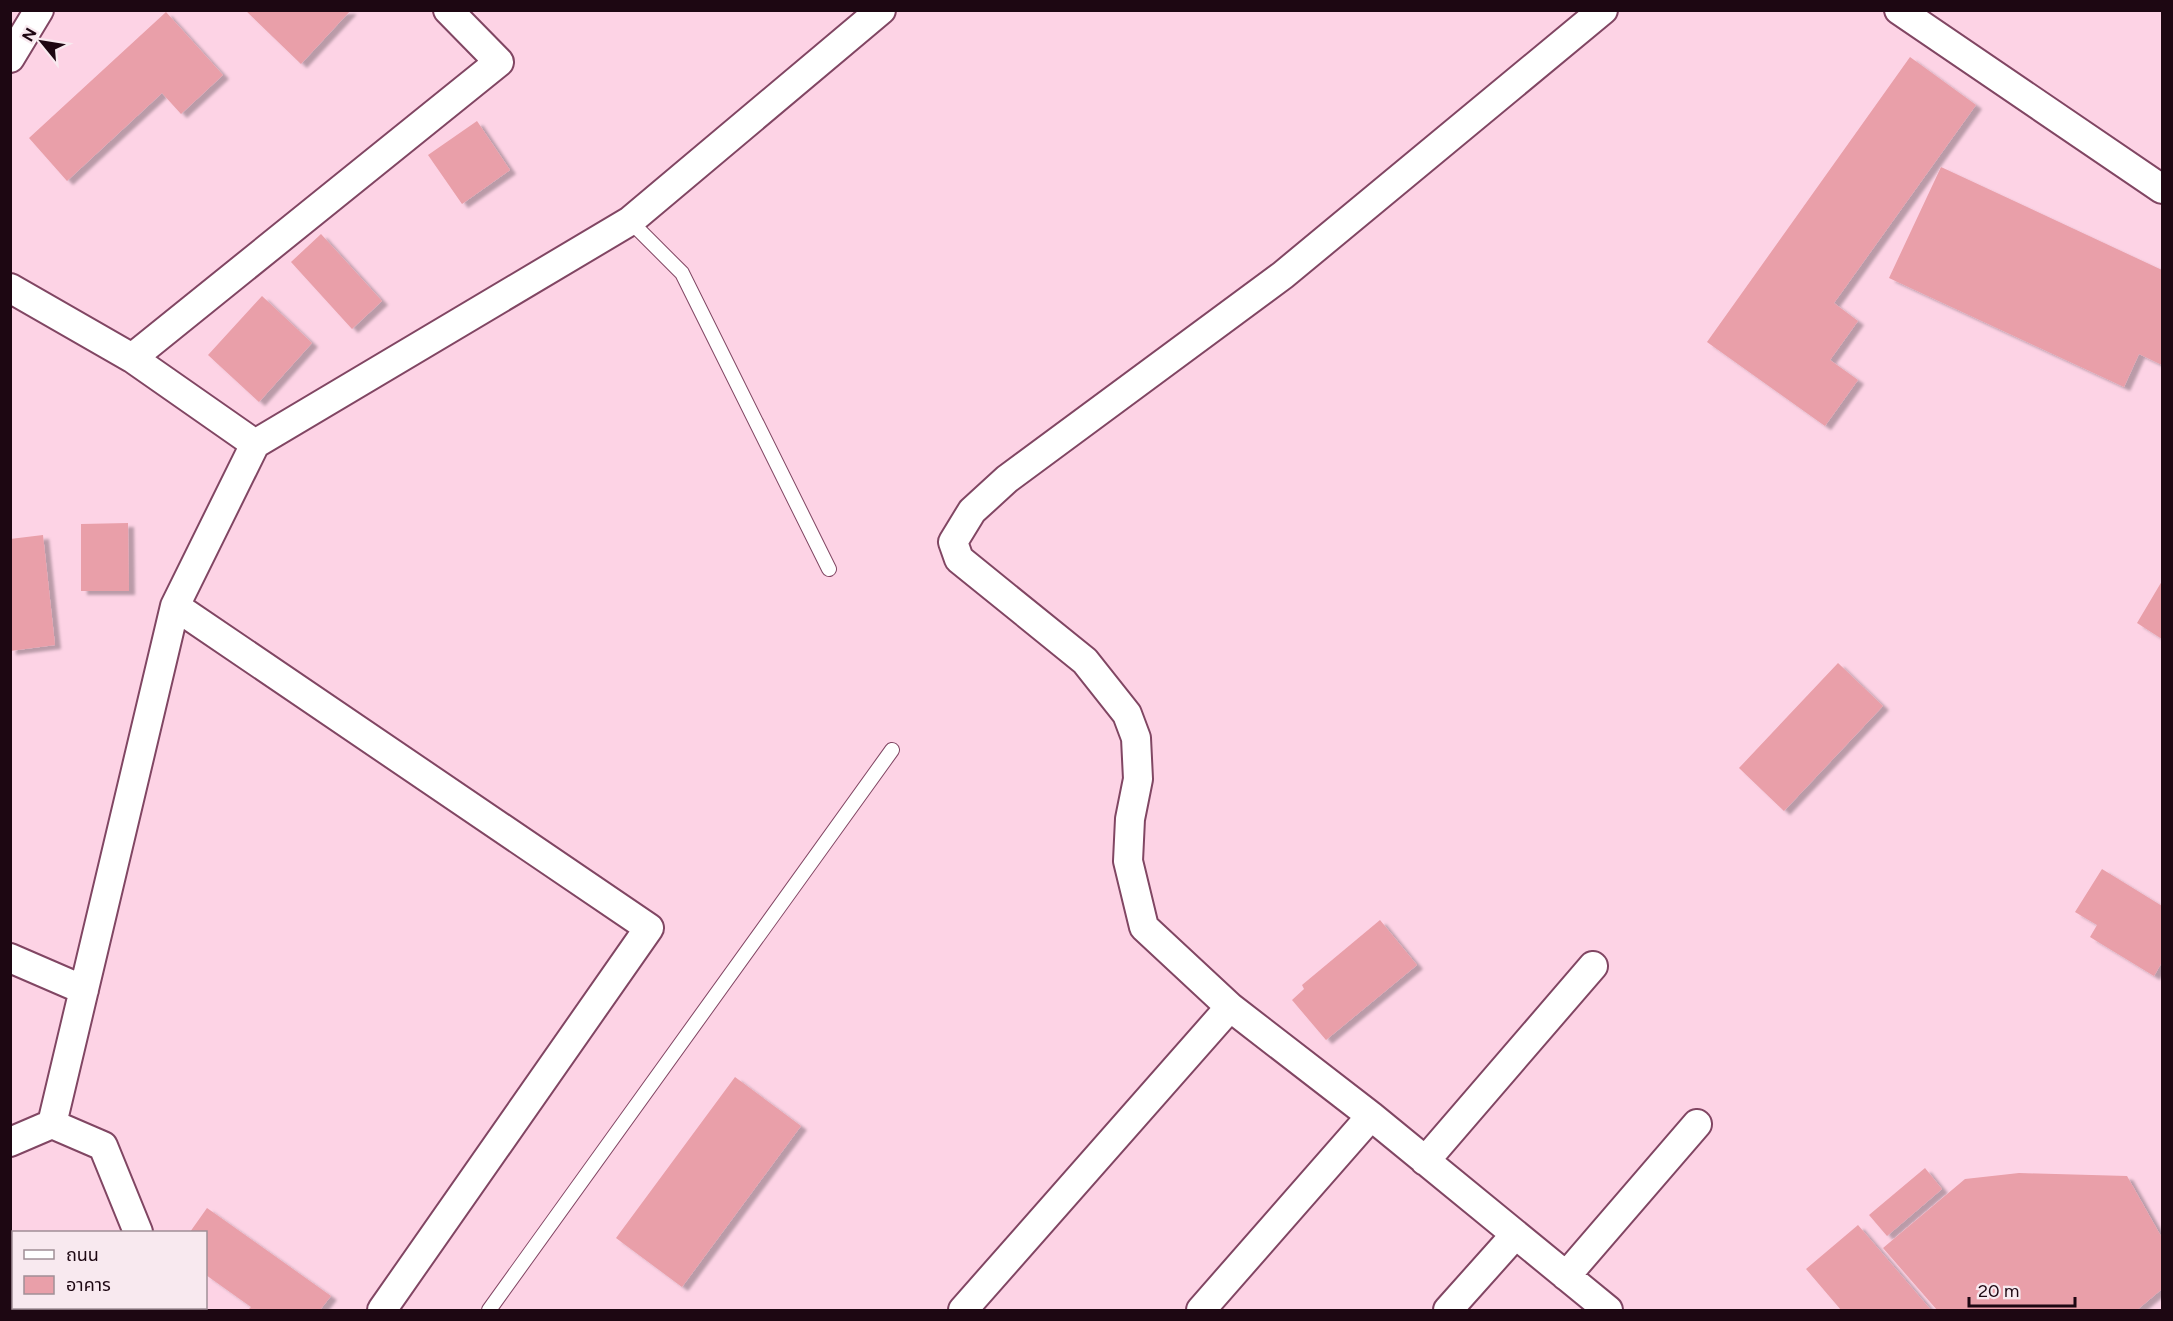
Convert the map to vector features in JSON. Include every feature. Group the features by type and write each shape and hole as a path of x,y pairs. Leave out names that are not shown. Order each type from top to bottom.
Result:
{"street":[{"path":"10,57 39,10"},
{"path":"132,358 499,62 448,10"},
{"path":"52,1124 175,606 255,444 630,221 881,10"},
{"path":"1603,10 1283,275 1007,479 972,511 953,542 959,559 1085,661 1127,714 1136,738 1138,779 1130,819 1128,861 1144,927 1230,1007 1371,1116 1608,1311"},
{"path":"1899,10 2163,189"},
{"path":"10,288 132,358 255,444"},
{"path":"175,606 649,928 382,1311"},
{"path":"10,958 84,990"},
{"path":"1425,1161 1593,966"},
{"path":"963,1311 1230,1007"},
{"path":"1201,1311 1371,1116"},
{"path":"10,1142 52,1124 103,1146 137,1231"},
{"path":"1566,1276 1697,1124"},
{"path":"1448,1311 1515,1235"}],"lane":[{"path":"630,221 682,273 829,569"},
{"path":"489,1311 892,750"}],"building":[{"path":"245,10 351,10 301,64"},
{"path":"166,12 223,75 181,114 162,93 67,181 29,138"},
{"path":"1910,57 1976,105 1834,303 1858,321 1830,360 1858,380 1825,426 1707,342"},
{"path":"477,121 510,170 462,204 428,155"},
{"path":"1941,167 2162,270 2162,365 2139,354 2124,387 1889,278"},
{"path":"321,234 382,301 352,329 291,262"},
{"path":"262,296 312,343 259,402 208,355"},
{"path":"128,523 129,591 81,591 81,524"},
{"path":"43,535 55,645 10,651 10,539"},
{"path":"2162,581 2162,639 2137,623"},
{"path":"1838,663 1883,706 1784,811 1739,768"},
{"path":"2102,869 2162,906 2162,962 2154,976 2090,937 2097,925 2075,912"},
{"path":"1380,920 1417,965 1326,1040 1292,1000 1304,989 1302,985"},
{"path":"735,1077 801,1126 682,1287 616,1238"},
{"path":"1925,1168 1942,1189 1887,1236 1869,1215"},
{"path":"2019,1173 2127,1176 2162,1238 2162,1289 2137,1310 1937,1310 1883,1248 1965,1179"},
{"path":"207,1208 331,1296 320,1310 248,1310 251,1307 207,1276 207,1231 191,1231"},
{"path":"1858,1225 1931,1310 1841,1310 1806,1269"}]}
